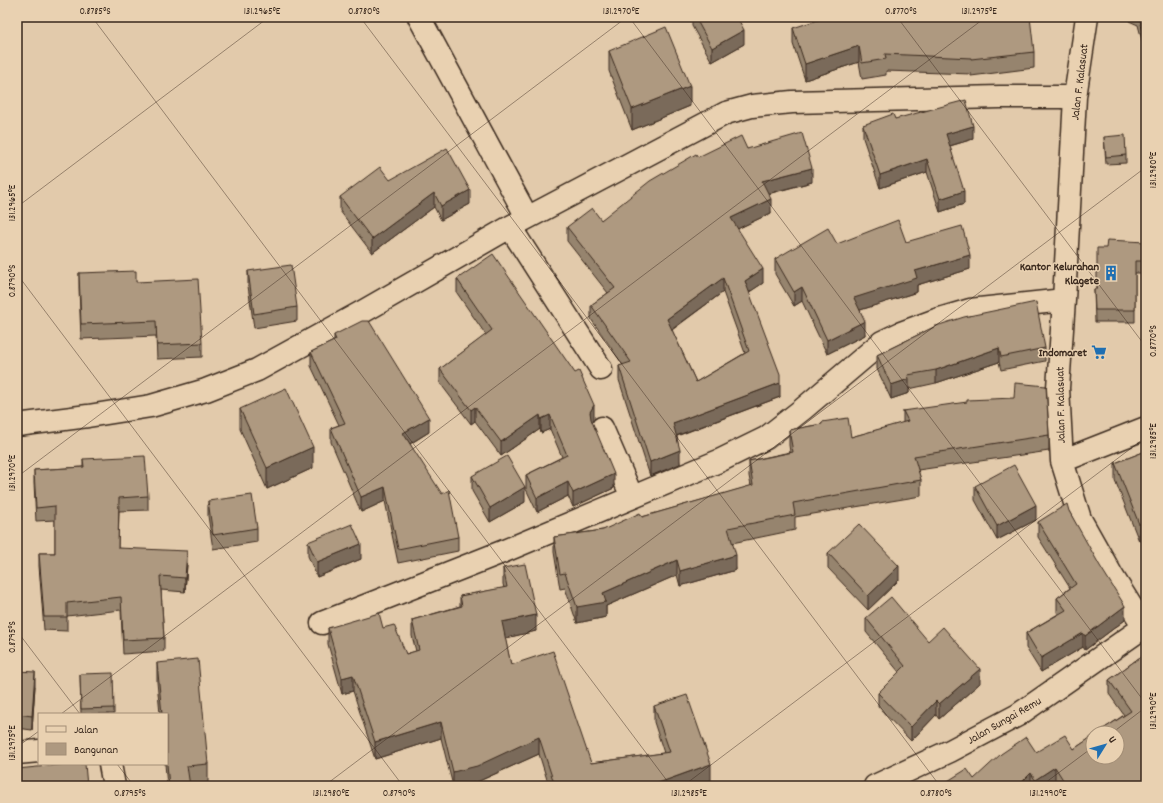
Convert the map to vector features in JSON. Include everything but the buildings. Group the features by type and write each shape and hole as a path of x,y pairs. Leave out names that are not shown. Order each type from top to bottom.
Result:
{"street":[{"path":"420,17 519,222 601,369"},
{"name":"Jalan F. Kalasuat","path":"1087,17 1075,97 1058,388 1062,461 1080,519 1111,574 1145,629"},
{"path":"17,425 150,406 206,390 257,370 371,307 519,222 726,113 752,106 792,102 1075,97"},
{"path":"322,623 502,552 719,461 766,438 803,409 882,342 901,333 936,320 970,310 1064,300"},
{"path":"602,428 632,497"},
{"path":"1062,461 1146,428"},
{"name":"Jalan Sungai Remu","path":"875,786 950,751 1018,715 1145,629"},
{"path":"17,753 38,751"},
{"path":"110,765 114,786"}],"place":[{"name":"Kantor Kelurahan Klagete","path":"1111,273"},
{"name":"Indomaret","path":"1099,352"}]}
